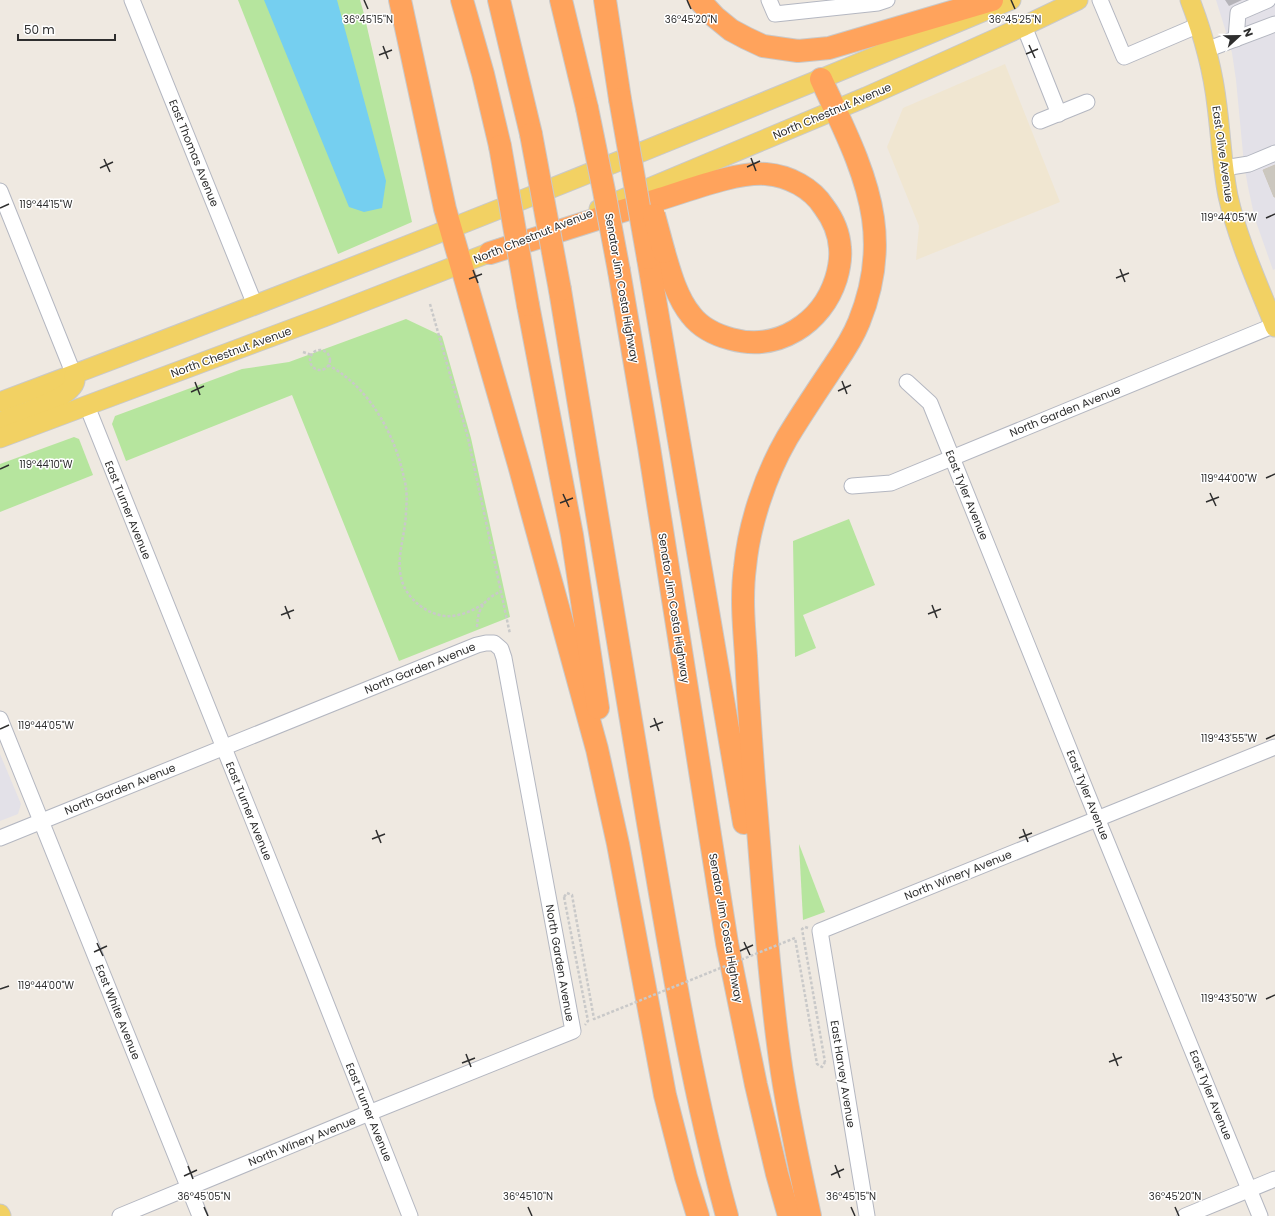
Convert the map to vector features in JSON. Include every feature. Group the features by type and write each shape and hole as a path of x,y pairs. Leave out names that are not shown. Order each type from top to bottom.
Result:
{"highway":[{"path":"400,0 445,209 521,472 597,749 618,844"},
{"path":"462,0 483,74 500,146 528,305 572,535 618,844 664,1095 698,1216"},
{"path":"499,0 531,134 547,212 682,1021 703,1119 727,1216"},
{"name":"Senator Jim Costa Highway","path":"561,0 587,108 619,271 649,447 727,943 756,1085 777,1174 789,1216"},
{"path":"605,0 656,255 741,802 754,895 772,996"},
{"path":"699,0 715,17 731,30 746,38 763,46 798,51 829,48 992,0"},
{"path":"810,1216 786,1098 772,996 750,725 744,621 744,583 752,528 771,470 786,439 845,348 858,324 871,282 875,256 875,234 867,188 821,79"},
{"path":"490,253 711,184 752,174 768,174 782,177 800,184 810,191 821,202 834,224 840,249 837,274 832,289 827,301 817,314 798,329 772,340 760,342 737,341 723,337 709,331 698,323 690,315 656,255"}],"main road":[{"path":"0,402 74,375 451,228 821,79 1011,0"},
{"name":"North Chestnut Avenue","path":"0,438 244,348 490,253 835,110 1024,26 1078,0"},
{"name":"East Olive Avenue","path":"1190,0 1206,50 1217,104 1228,195 1238,235 1275,326"},
{"path":"0,422 56,400 70,389 75,381 74,375"}],"street":[{"name":"East Thomas Avenue","path":"132,0 255,305"},
{"path":"769,0 774,14 878,3 887,0"},
{"path":"1100,0 1124,57 1199,25"},
{"path":"1236,39 1238,13 1268,0"},
{"path":"1206,50 1275,24"},
{"path":"1024,26 1059,114"},
{"path":"1040,121 1087,102"},
{"path":"1224,168 1249,164 1275,153"},
{"path":"0,191 74,375"},
{"name":"North Garden Avenue","path":"852,486 891,483 1275,326"},
{"name":"East Tyler Avenue","path":"906,382 930,403 1260,1216"},
{"name":"East Turner Avenue","path":"87,406 410,1216"},
{"name":"North Garden Avenue","path":"0,838 477,645 494,643 501,649 504,658 573,1031"},
{"name":"East White Avenue","path":"0,719 200,1216"},
{"name":"North Winery Avenue","path":"820,931 1275,748"},
{"name":"East Harvey Avenue","path":"820,931 867,1216"},
{"name":"North Winery Avenue","path":"120,1216 573,1031"},
{"path":"1185,1216 1275,1179"}],"path":[{"path":"430,304 468,438 510,634"},
{"path":"317,351 326,352 330,359 328,365 321,370 315,368 310,360 312,355 317,351"},
{"path":"303,352 312,355"},
{"path":"328,365 343,374 372,405 389,433 395,448 405,479 406,492 405,526 399,568 404,587 409,595 423,608 445,616 453,616 475,610 492,596 501,591"},
{"path":"477,627 480,608 483,604"},
{"path":"564,897 567,893 572,895 594,1019 795,938 818,1064 822,1067 825,1062 802,929 805,927 820,931"}],"shaded area":[{"path":"1216,0 1275,0 1275,269 1273,270 1255,219 1248,187 1244,164 1232,53"},
{"path":"1005,64 1060,202 916,260 919,226 887,147 903,108"},
{"path":"0,754 21,804 18,814 0,821"}],"green space":[{"path":"238,0 360,0 412,222 338,254"},
{"path":"406,319 442,336 471,438 510,617 399,661 292,395 126,461 112,424 115,416 242,369 289,362"},
{"path":"74,437 79,439 93,475 0,512 0,464"},
{"path":"849,519 875,585 803,615 816,648 795,657 793,541"},
{"path":"799,844 825,912 803,920"}],"water":[{"path":"264,0 337,0 386,181 382,208 364,212 349,207"}],"building":[{"path":"1275,165 1275,197 1274,197 1263,170"}]}
